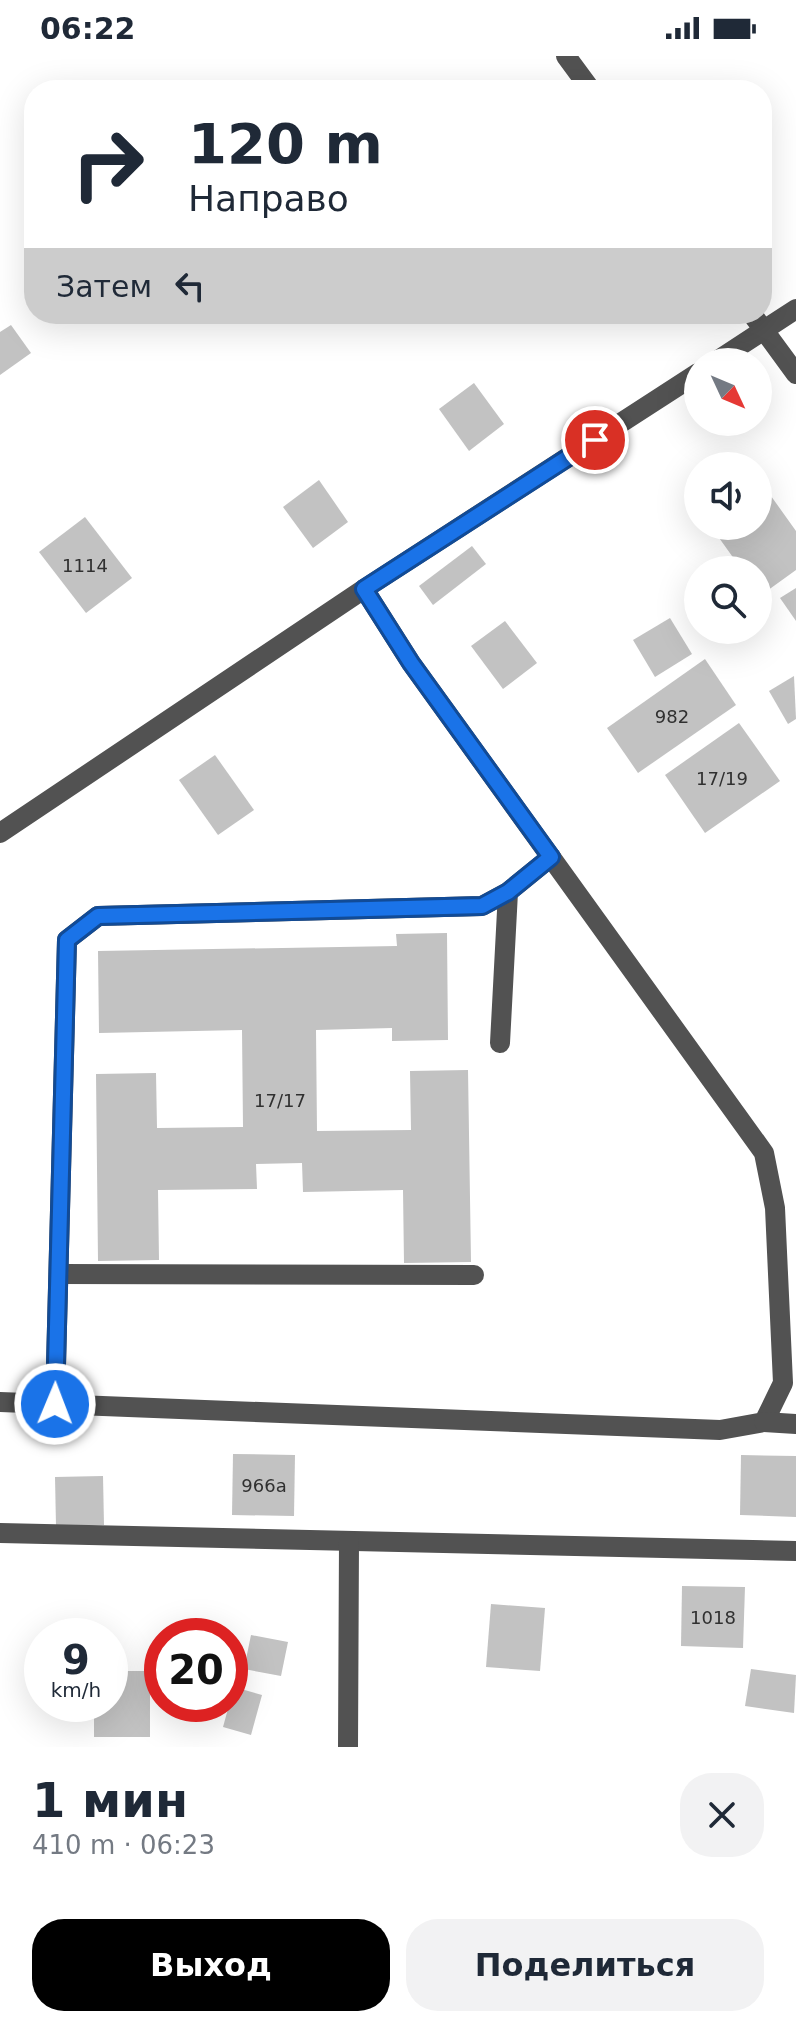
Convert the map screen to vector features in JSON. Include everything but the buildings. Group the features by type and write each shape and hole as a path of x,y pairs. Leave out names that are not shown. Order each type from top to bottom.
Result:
{"street":[{"path":"566,56 584,80"},
{"path":"772,317 796,309"},
{"path":"730,348 756,324"},
{"path":"759,324 796,374"},
{"path":"0,833 364,589 684,382"},
{"path":"364,589 411,663 764,1153 775,1208 783,1383 764,1422"},
{"path":"55,1404 67,940 98,916 482,906 508,892 551,857"},
{"path":"500,1043 508,892"},
{"path":"59,1274 474,1275"},
{"path":"0,1402 720,1430 764,1422 796,1424"},
{"path":"0,1533 796,1551"},
{"path":"348,1747 349,1541"}],"route":[{"path":"55,1404 67,940 98,916 482,906 508,892 551,857 411,663 364,589 595,440"}]}
